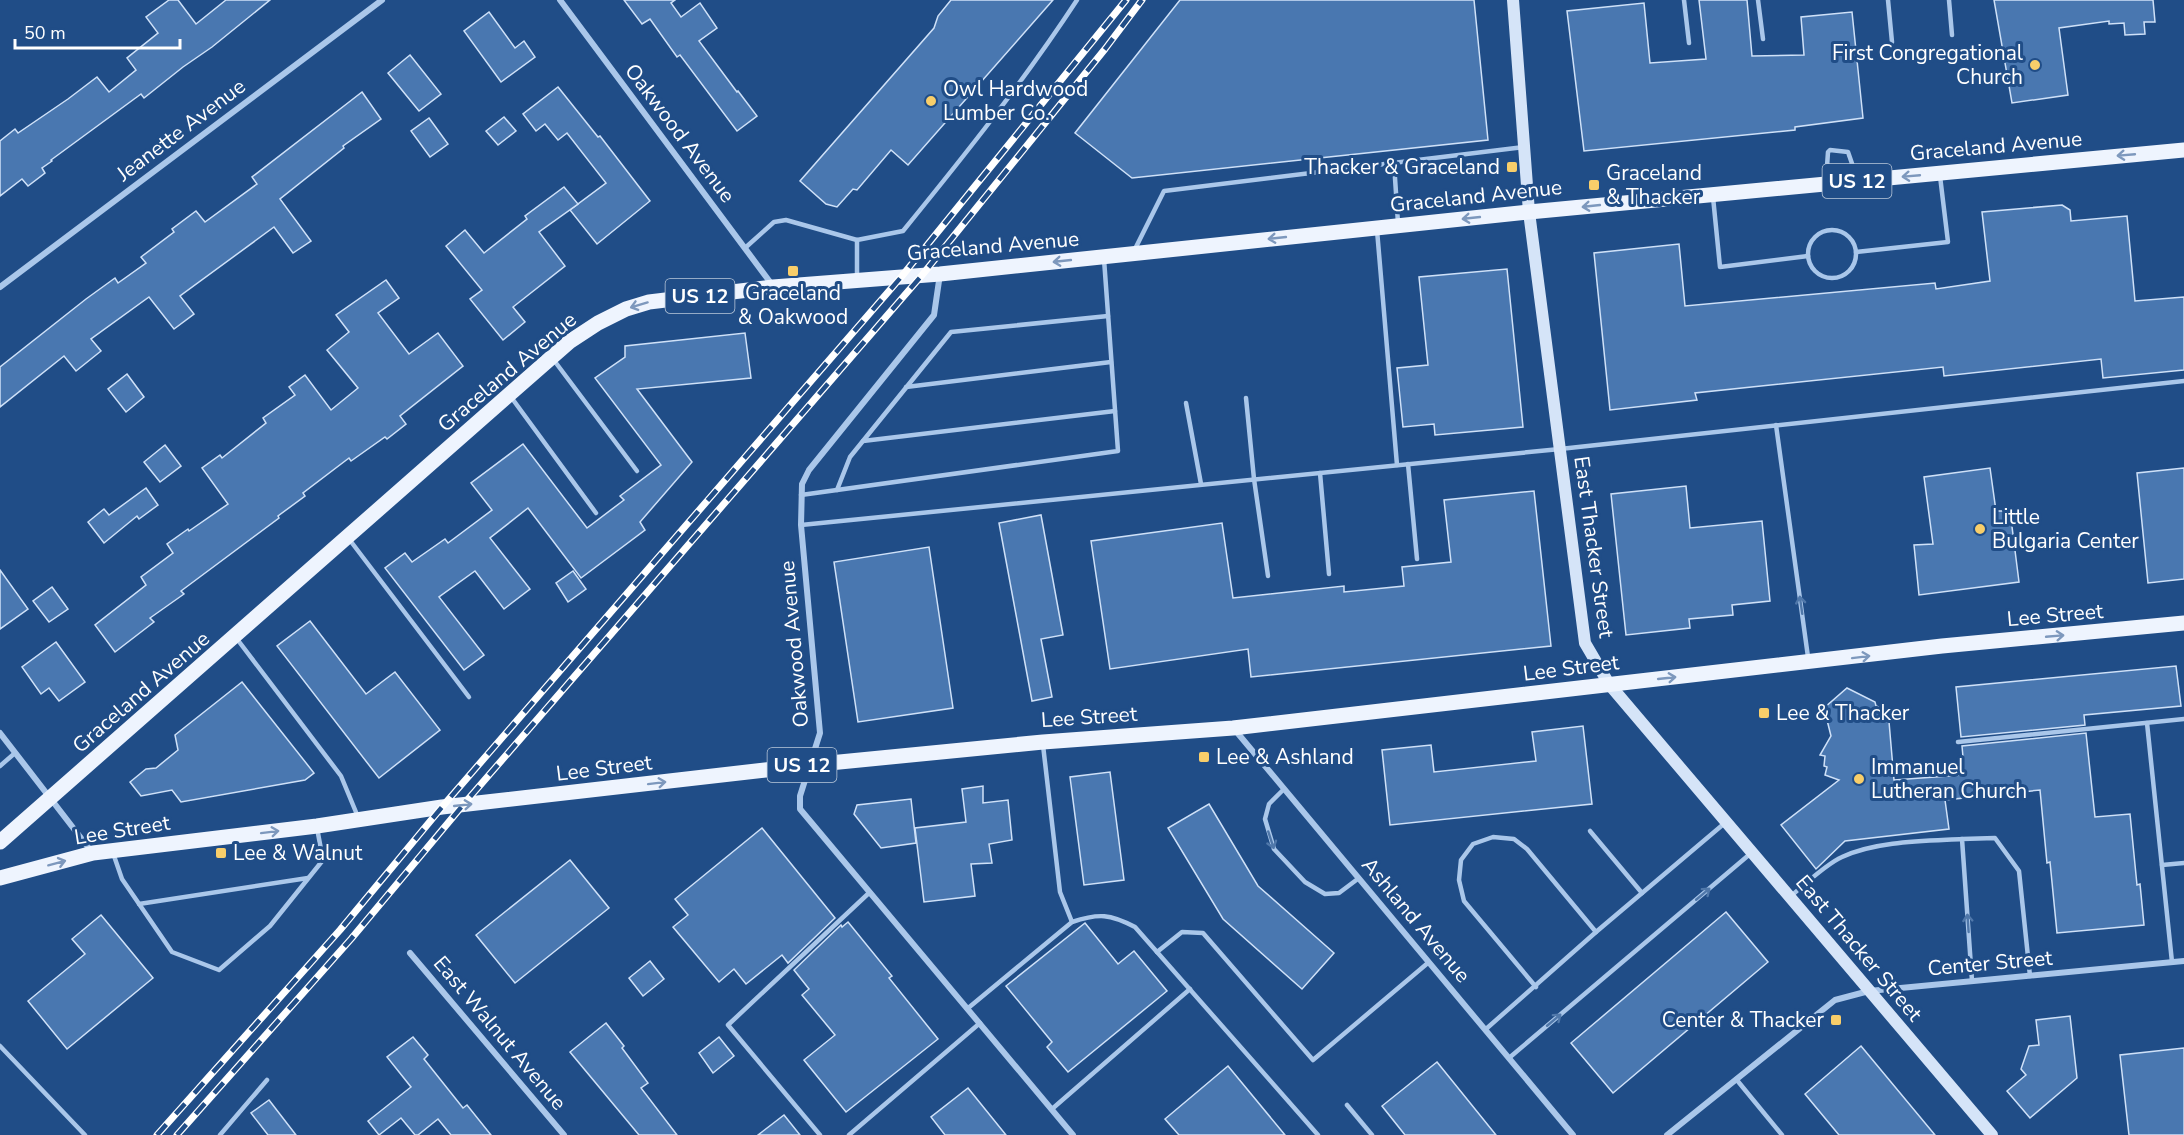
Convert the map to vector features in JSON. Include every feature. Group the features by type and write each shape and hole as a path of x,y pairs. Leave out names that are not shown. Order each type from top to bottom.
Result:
{"main road":[{"name":"Graceland Avenue","path":"0,842 552,357 579,335 626,309 649,302 773,287 940,274 1398,225 2184,150"},
{"name":"Lee Street","path":"0,878 93,853 317,826 442,807 809,765 1043,742 1233,728 1942,646 2184,623"}],"street":[{"name":"Jeanette Avenue","path":"0,287 382,0"},
{"name":"Oakwood Avenue","path":"561,0 773,287"},
{"name":"East Thacker Street","path":"1513,0 1529,212 1585,643 1609,684 1992,1135"},
{"name":"Oakwood Avenue","path":"940,274 934,315 809,470 802,484 801,525 820,733 800,796 801,809 1073,1135"},
{"name":"Ashland Avenue","path":"1233,728 1573,1135"},
{"path":"0,733 93,853"},
{"name":"East Walnut Avenue","path":"410,952 564,1135"},
{"name":"Center Street","path":"1667,1135 1834,1000 1869,990 2184,961"}],"lane":[{"path":"745,249 774,222 786,220 857,240 903,231 996,115 1047,47 1077,0"},
{"path":"1684,0 1689,43"},
{"path":"1758,0 1763,39"},
{"path":"1888,0 1892,42"},
{"path":"1949,0 1952,35"},
{"path":"1133,253 1164,191 1524,147"},
{"path":"1826,183 1830,150 1851,154 1857,181"},
{"path":"1394,163 1398,225"},
{"path":"1856,252 1948,242 1939,173"},
{"path":"1713,194 1720,267 1808,256"},
{"path":"1376,228 1397,465"},
{"path":"1830,229 1845,233 1855,245 1856,252 1852,267 1841,276 1834,278 1819,275 1814,270 1808,256 1811,241 1816,235 1830,229"},
{"path":"857,240 857,280"},
{"path":"801,495 1118,451 1104,256"},
{"path":"837,490 850,457 951,332 1108,316"},
{"path":"552,357 637,471"},
{"path":"906,387 1111,362"},
{"path":"801,525 1560,449 2184,381"},
{"path":"509,395 596,513"},
{"path":"1246,398 1254,479 1268,576"},
{"path":"1186,402 1201,484"},
{"path":"863,441 1115,411"},
{"path":"1776,425 1809,663"},
{"path":"1408,464 1417,559"},
{"path":"1320,473 1329,574"},
{"path":"348,537 469,697"},
{"path":"236,636 340,776 359,820"},
{"path":"1958,742 2184,719"},
{"path":"2147,723 2172,962"},
{"path":"1043,742 1060,892 1072,922"},
{"path":"0,766 15,753"},
{"path":"1284,789 1269,804 1265,819 1274,849 1305,882 1325,894 1340,893 1359,878"},
{"path":"1486,1029 1726,822"},
{"path":"112,850 122,879 172,952 219,970 270,926 323,860 317,826"},
{"path":"1590,831 1642,893"},
{"path":"1536,987 1464,901 1459,880 1461,860 1473,844 1494,837 1514,839 1527,849 1596,932"},
{"path":"1790,897 1841,857 1868,849 1914,842 1995,838 2019,871 2030,976"},
{"path":"1962,839 1972,981"},
{"path":"1509,1058 1752,852"},
{"path":"2162,865 2184,862"},
{"path":"140,904 308,878"},
{"path":"820,1135 728,1025 870,892"},
{"path":"968,1009 1072,922 1092,916 1114,916 1135,927 1317,1135"},
{"path":"1157,952 1182,932 1203,933 1313,1060 1429,962"},
{"path":"1052,1110 1190,989"},
{"path":"849,1135 980,1023"},
{"path":"0,1046 85,1135"},
{"path":"1736,1079 1782,1135"},
{"path":"220,1135 267,1080"},
{"path":"1347,1105 1372,1135"}],"building":[{"path":"169,0 178,0 196,24 226,0 270,0 144,98 141,94 51,160 42,168 45,173 28,186 22,179 0,196 0,141 15,129 18,133 97,77 109,92 136,70 127,58 158,33 146,17"},
{"path":"624,0 675,0 671,3 681,17 700,3 717,28 699,41 757,116 737,131 680,55 677,57 650,19 642,24"},
{"path":"951,0 1053,0 908,165 891,150 857,190 853,189 837,207 826,204 800,181 934,28 938,16"},
{"path":"1180,0 1474,0 1488,140 1132,178 1075,133"},
{"path":"1699,0 1747,0 1752,56 1804,55 1801,17 1852,12 1863,118 1795,127 1795,130 1584,151 1567,11 1644,3 1650,63 1706,59"},
{"name":"First Congregational Church","path":"1994,0 2153,0 2155,22 2144,22 2145,34 2125,35 2124,23 2109,24 2109,21 2059,28 2068,95 2012,103"},
{"path":"489,12 515,48 524,41 535,57 501,82 464,31"},
{"path":"410,55 441,94 419,111 388,73"},
{"path":"558,87 598,137 600,136 650,201 597,244 570,210 606,183 567,133 558,140 545,124 536,131 523,114"},
{"path":"362,92 381,119 343,146 344,148 280,199 311,241 293,253 274,227 180,296 194,314 174,329 149,297 91,339 101,351 76,371 64,356 0,407 0,367 115,278 118,283 146,263 141,257 174,232 172,229 196,211 205,222 257,184 252,177"},
{"path":"504,117 516,131 498,145 486,131"},
{"path":"429,118 448,144 430,157 411,131"},
{"path":"564,187 578,204 539,232 565,266 513,307 525,322 503,340 470,299 482,290 446,246 465,230 484,253 527,219 525,216"},
{"path":"2062,205 2070,210 2071,221 2127,216 2135,301 2184,297 2184,370 2103,378 2101,359 1944,376 1943,367 1695,393 1697,400 1610,410 1594,253 1679,244 1685,306 1935,283 1936,289 1990,281 1982,212"},
{"path":"1507,269 1523,427 1435,435 1434,424 1403,427 1397,368 1428,365 1419,277"},
{"path":"386,280 399,298 378,313 409,354 438,333 463,366 400,416 406,424 387,439 385,437 351,461 349,458 303,493 305,496 278,516 279,518 181,591 184,594 150,618 154,622 115,652 95,625 146,585 141,577 173,553 167,544 228,504 202,468 220,455 222,458 266,423 263,418 295,395 289,387 305,375 331,410 358,388 327,350 349,332 336,315"},
{"path":"745,333 751,378 637,389 692,462 640,522 645,530 581,578 528,508 490,538 530,589 504,609 475,571 439,597 484,655 464,670 385,568 405,553 412,562 445,539 448,543 492,510 471,483 523,444 587,528 624,500 620,496 661,465 595,378 625,357 625,346"},
{"path":"127,374 144,397 126,412 108,389"},
{"path":"165,445 181,466 160,482 144,462"},
{"name":"Little Bulgaria Center","path":"1990,468 1996,511 2010,511 2019,582 1919,595 1914,545 1933,544 1924,477"},
{"path":"2184,468 2184,579 2148,583 2137,473"},
{"path":"1686,486 1690,528 1762,521 1770,601 1732,605 1733,615 1689,619 1690,628 1626,635 1611,494"},
{"path":"146,488 158,505 139,519 137,516 104,543 88,522 104,509 109,515"},
{"path":"1534,491 1551,646 1251,677 1248,649 1110,669 1091,541 1222,523 1233,598 1344,586 1344,592 1404,586 1402,567 1451,562 1444,500"},
{"path":"1041,515 1063,635 1041,639 1052,697 1032,701 999,523"},
{"path":"929,547 953,708 858,722 834,562"},
{"path":"0,570 28,609 0,629"},
{"path":"573,571 586,589 568,602 556,583"},
{"path":"52,587 68,609 49,622 33,601"},
{"path":"310,621 366,694 395,672 440,730 379,778 277,646"},
{"path":"56,642 85,682 59,701 49,688 41,694 22,667"},
{"path":"2176,666 2181,706 2084,715 2085,725 1961,737 1956,687"},
{"path":"242,682 314,773 305,780 181,802 172,790 141,796 130,782 146,769 156,768 178,750 175,735"},
{"path":"1847,688 1875,702 1876,706 1888,710 1894,780 1962,775 1960,757 1963,757 1962,746 2086,733 2095,817 2130,814 2137,885 2140,884 2144,925 2057,933 2040,790 1945,800 1949,829 1845,841 1816,869 1781,825 1839,780 1825,775 1827,767 1824,766 1825,756 1820,755 1831,736 1824,708"},
{"path":"1583,726 1592,804 1390,825 1382,750 1431,745 1434,772 1536,761 1532,732"},
{"path":"1110,772 1124,880 1084,885 1070,777"},
{"path":"983,786 983,803 1008,800 1012,840 989,844 992,863 971,864 975,896 924,902 915,828 966,822 962,789"},
{"path":"911,799 916,843 881,848 854,814 857,805"},
{"path":"1209,804 1258,886 1334,953 1302,989 1223,919 1168,828"},
{"path":"762,828 835,918 788,963 782,955 746,984 734,969 719,982 673,927 688,915 675,899"},
{"path":"570,860 609,908 515,983 476,935"},
{"path":"1726,912 1768,962 1613,1093 1571,1043"},
{"path":"101,915 153,978 67,1049 28,1001 85,954 72,939"},
{"path":"848,922 892,976 889,978 938,1039 846,1112 804,1060 835,1035 802,995 809,989 794,970 841,925 842,927"},
{"path":"1085,923 1118,964 1134,951 1167,991 1068,1072 1047,1047 1052,1042 1006,986"},
{"path":"650,961 664,979 643,996 629,978"},
{"path":"2070,1016 2077,1078 2030,1118 2007,1091 2026,1075 2021,1069 2029,1046 2039,1045 2036,1020"},
{"path":"606,1023 648,1083 641,1088 677,1135 639,1135 570,1052"},
{"path":"413,1037 428,1055 424,1059 463,1108 467,1105 491,1135 451,1135 438,1119 415,1135 401,1118 379,1135 368,1121 411,1087 387,1057"},
{"path":"719,1037 734,1056 713,1073 699,1053"},
{"path":"1861,1046 1935,1135 1839,1135 1805,1094"},
{"path":"2184,1048 2184,1135 2129,1135 2120,1055"},
{"path":"1437,1062 1496,1135 1405,1135 1382,1106"},
{"path":"1228,1066 1285,1135 1179,1135 1165,1119"},
{"path":"968,1088 1006,1135 945,1135 931,1117"},
{"path":"269,1100 296,1135 268,1135 251,1113"},
{"path":"784,1115 800,1135 758,1135"}],"railway":[{"path":"157,1135 340,930 442,807 902,276 1126,0"},
{"path":"177,1135 351,939 463,805 923,274 1142,0"}],"place":[{"name":"First Congregational Church","path":"2035,65"},
{"name":"Owl Hardwood Lumber Co.","path":"931,101"},
{"name":"Thacker & Graceland","path":"1512,167"},
{"name":"Graceland & Thacker","path":"1594,185"},
{"name":"Graceland & Oakwood","path":"793,271"},
{"name":"Little Bulgaria Center","path":"1980,529"},
{"name":"Lee & Thacker","path":"1764,713"},
{"name":"Lee & Ashland","path":"1204,757"},
{"name":"Immanuel Lutheran Church","path":"1859,779"},
{"name":"Lee & Walnut","path":"221,853"},
{"name":"Center & Thacker","path":"1836,1020"}]}
